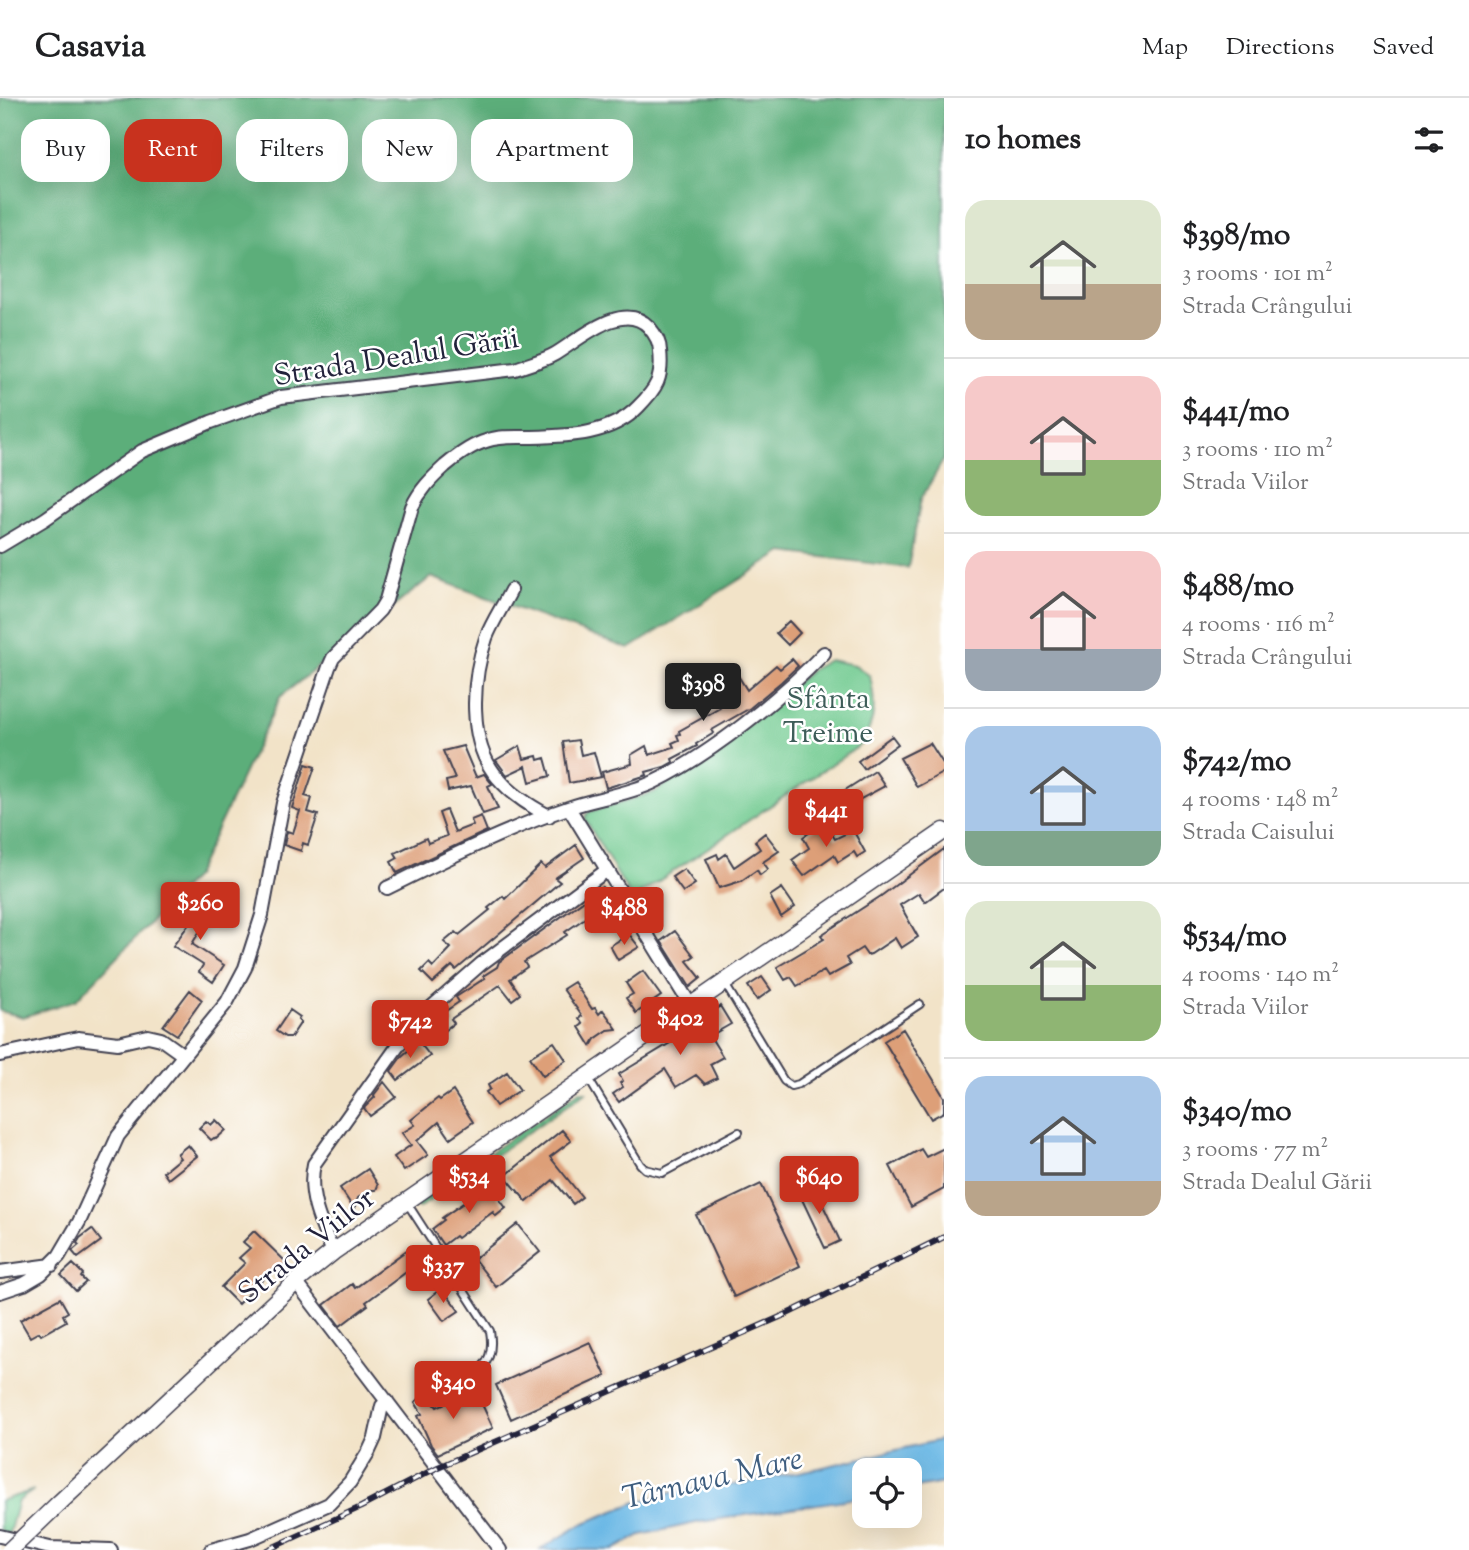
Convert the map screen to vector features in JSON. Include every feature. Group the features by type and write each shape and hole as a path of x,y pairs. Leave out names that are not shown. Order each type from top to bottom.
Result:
{"street":[{"name":"Strada Dealul Gării","path":"0,546 45,519 142,451 281,397 515,369 551,356 608,321 621,317 633,317 644,322 660,344 662,367 659,380 650,395 632,413 610,426 569,436 500,437 485,441 452,460 428,481 418,494 386,600 380,610 333,658 328,667 283,803 262,915 245,968 227,1002 118,1136 79,1222 53,1265 24,1284 0,1292"},
{"path":"511,590 487,636 479,668 478,730 484,754 496,776 513,793 549,816"},
{"path":"387,888 454,855 569,808 608,799 654,782 690,761 745,722 804,674 824,653"},
{"path":"569,808 691,1006"},
{"name":"Strada Viilor","path":"10,1550 296,1282 333,1252 944,831"},
{"path":"333,1252 317,1214 311,1178 314,1164 410,1028 419,1017 481,964 607,870"},
{"path":"0,1055 78,1038 118,1043 148,1036 161,1039 182,1054"},
{"path":"0,1272 53,1265"},
{"path":"296,1282 500,1549"},
{"path":"211,1550 250,1539 329,1504 354,1475 369,1451 375,1438 382,1406 387,1401"},
{"path":"0,1536 50,1548 111,1550"}],"lane":[{"path":"725,984 784,1081 791,1086 799,1084 920,1004"},
{"path":"587,1077 645,1169 662,1173 739,1132"},
{"path":"405,1201 490,1331 491,1353 487,1362 474,1375 449,1384"}],"green space":[{"path":"0,98 944,98 944,459 921,499 908,568 783,552 629,649 431,577 280,697 195,876 76,1000 23,1017 0,1011"},
{"name":"Sfânta Treime","path":"829,660 855,665 870,676 874,711 862,744 632,899 585,819 588,812 655,792 746,726 811,670"},
{"path":"580,1091 586,1092 419,1208 414,1205"},
{"path":"34,1490 18,1501 9,1534 0,1531 0,1501"}],"water":[{"path":"944,1439 944,1483 922,1487 922,1458 862,1458"},
{"path":"852,1460 852,1499 700,1522 641,1535 613,1550 540,1550 582,1524 634,1503 678,1491 740,1484"}],"building":[{"path":"789,621 800,633 788,645 776,633"},
{"path":"792,659 798,666 781,682 750,708 712,730 714,733 696,744 697,746 672,759 673,762 664,767 646,772 647,775 606,788 602,772 632,764 631,755 646,746 649,755 674,747 672,743 679,740 679,731 720,708 707,687 737,674 747,690 776,665 780,669"},
{"path":"892,736 898,744 864,769 858,761"},
{"path":"578,740 581,755 594,752 601,777 569,783 563,742"},
{"path":"930,743 944,765 944,772 917,787 900,758"},
{"path":"463,746 476,777 484,774 492,784 488,786 498,809 483,814 471,786 448,791 446,781 455,779 443,751"},
{"path":"520,746 524,759 537,756 538,760 545,758 550,776 530,782 526,766 507,775 496,760"},
{"path":"306,764 315,767 305,796 312,798 308,812 318,815 308,845 303,843 301,851 284,845 287,831 293,833 300,811 292,808"},
{"path":"875,771 885,786 853,803 859,812 846,821 831,799"},
{"path":"446,810 455,832 473,825 471,820 481,816 487,831 397,873 391,862 398,858 395,853 426,838 428,843 447,836 439,813"},
{"path":"827,826 835,839 853,830 865,852 857,857 854,852 838,862 834,855 804,876 792,860 809,848 803,837 818,827 821,830"},
{"path":"765,833 779,851 763,862 768,869 760,875 757,870 741,881 719,888 706,859 717,854 719,859 726,854 734,867 760,849 755,841"},
{"path":"576,845 584,858 555,878 560,882 456,970 452,966 433,983 421,971 429,963 433,967 451,948 444,942 456,932 459,935 503,896 505,899 541,864 545,868"},
{"path":"944,849 944,888 925,902 919,893 900,905 918,937 901,948 895,938 867,955 862,948 846,958 850,965 828,977 824,971 797,986 791,977 785,980 777,967 824,939 821,935 881,896"},
{"path":"684,869 695,884 683,892 672,877"},
{"path":"602,887 611,900 565,932 567,935 524,962 527,967 510,979 520,994 512,1000 500,985 451,1019 454,1023 441,1033 431,1021 459,1002 456,997 485,978 483,976 497,967 499,962"},
{"path":"782,888 795,907 781,917 770,896"},
{"path":"208,898 220,908 212,918 209,916 192,944 224,965 213,982 199,972 203,965 173,946"},
{"path":"675,931 694,956 687,961 701,978 690,987 661,941"},
{"path":"629,934 639,947 618,960 610,946"},
{"path":"643,971 661,996 636,1013 626,998 633,994 626,983"},
{"path":"762,977 771,990 757,1000 748,986"},
{"path":"574,982 592,1009 595,1008 599,1014 603,1010 617,1029 608,1030 595,1039 591,1046 579,1027 583,1024 579,1018 582,1016 563,989"},
{"path":"190,990 202,1000 177,1035 163,1026"},
{"path":"720,1006 731,1024 710,1036 723,1057 710,1064 717,1078 705,1084 696,1075 676,1087 665,1069 619,1102 613,1094 623,1087 619,1074 670,1043 669,1041 691,1026 694,1027"},
{"path":"290,1010 300,1017 298,1020 301,1022 291,1037 285,1037 276,1031"},
{"path":"903,1029 944,1097 944,1112 931,1119 884,1041"},
{"path":"416,1038 430,1056 398,1080 391,1071"},
{"path":"554,1042 566,1060 543,1076 530,1057"},
{"path":"507,1072 520,1090 496,1106 486,1092 490,1089 488,1085"},
{"path":"384,1082 396,1097 370,1116 364,1108"},
{"path":"453,1091 473,1122 450,1138 439,1122 417,1141 428,1155 404,1171 394,1157 411,1145 402,1133 415,1125 411,1120 438,1098 440,1100"},
{"path":"216,1120 226,1130 211,1140 199,1128 206,1121 211,1125"},
{"path":"562,1130 571,1141 550,1157 582,1197 573,1204 553,1180 527,1202 505,1176"},
{"path":"188,1145 197,1156 168,1179 163,1172 180,1158 177,1154"},
{"path":"944,1148 944,1189 911,1207 890,1166 921,1149 926,1157"},
{"path":"368,1169 378,1185 376,1190 370,1190 358,1198 354,1209 340,1188"},
{"path":"761,1184 800,1266 734,1297 696,1215"},
{"path":"813,1184 840,1241 825,1248 798,1191"},
{"path":"489,1185 506,1208 496,1216 493,1212 443,1245 432,1229 444,1220 442,1218"},
{"path":"518,1224 540,1252 496,1287 474,1259"},
{"path":"92,1229 101,1241 78,1258 72,1251 79,1245 77,1243 80,1238"},
{"path":"254,1231 287,1263 276,1273 272,1270 238,1304 221,1287 245,1263 239,1258 250,1248 243,1242"},
{"path":"407,1250 417,1264 366,1302 368,1305 340,1326 324,1305 352,1284 355,1288"},
{"path":"73,1264 83,1274 81,1277 86,1282 76,1291 61,1275"},
{"path":"442,1288 459,1311 444,1321 428,1299"},
{"path":"60,1298 68,1312 63,1315 66,1321 41,1335 39,1332 30,1337 20,1320"},
{"path":"590,1342 606,1376 511,1419 496,1385"},
{"path":"475,1389 493,1428 438,1454 418,1416 422,1414 415,1402 426,1394 437,1407"}],"railway":[{"path":"267,1550 361,1507 438,1467 787,1314 944,1237"}],"water label":[{"name":"Târnava Mare","path":"712,1477"}]}
